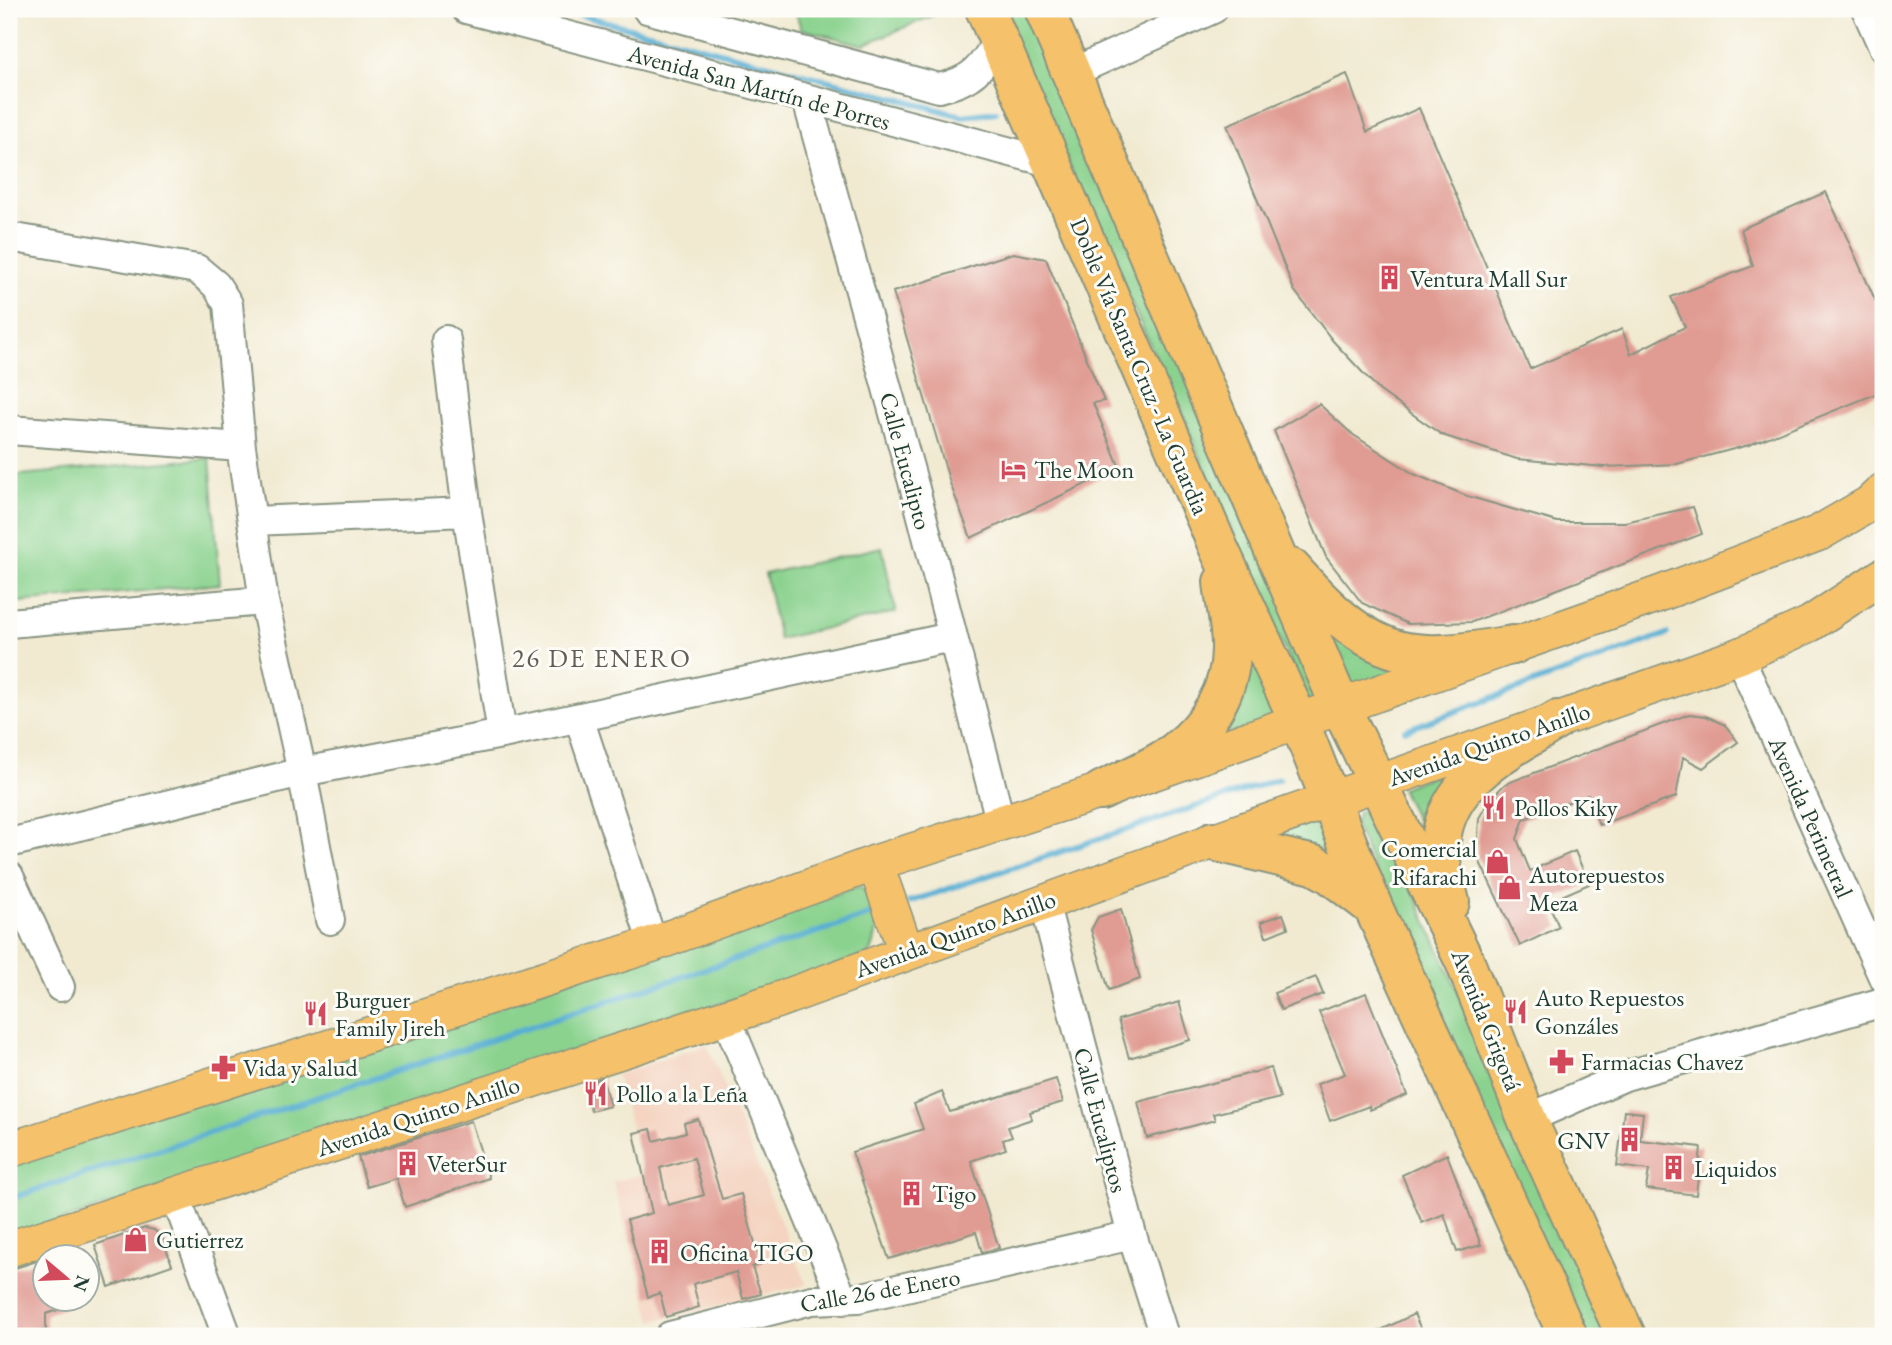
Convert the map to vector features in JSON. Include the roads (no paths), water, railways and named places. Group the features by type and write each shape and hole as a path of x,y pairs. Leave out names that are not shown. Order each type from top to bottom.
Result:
{"highway":[{"path":"1044,9 1340,706"},
{"name":"Doble Vía Santa Cruz - La Guardia","path":"992,24 1219,549 1299,721"},
{"path":"1272,546 1311,590 1340,617 1372,640 1406,652 1448,654 1513,645"},
{"path":"1101,791 1175,752 1200,729 1215,708 1230,668 1231,643 1219,549"},
{"name":"Avenida Grigotá","path":"1340,706 1465,962 1527,1119 1626,1336"},
{"path":"1465,962 1441,860 1442,838 1448,812 1457,795 1473,777 1496,758 1557,720"},
{"path":"1299,721 1373,906 1568,1336"},
{"path":"1213,841 1314,865 1373,906"}],"main road":[{"path":"9,1150 653,944 874,863 1101,791 1659,594 1819,533 1869,503 1883,491"},
{"name":"Avenida Quinto Anillo","path":"9,1249 726,1017 1213,841 1739,656 1810,624 1883,576"},
{"path":"874,863 906,951"}],"street":[{"name":"Avenida San Martín de Porres","path":"466,9 544,19 807,100 1053,163"},
{"name":"Avenida San Martín de Porres","path":"647,9 939,88 965,80 986,62 992,24"},
{"path":"1070,74 1213,9"},
{"path":"1866,9 1883,47"},
{"name":"Calle Eucalipto","path":"807,100 915,489 1001,824"},
{"path":"9,237 197,269 216,285 228,304 242,447 264,601 302,772 330,920"},
{"path":"446,340 467,512 502,734"},
{"path":"9,430 242,447"},
{"path":"253,521 467,512"},
{"path":"9,623 264,601"},
{"path":"9,843 302,772 579,718 951,637"},
{"name":"Avenida Perimetral","path":"1739,656 1883,977"},
{"path":"579,718 653,944"},
{"path":"9,876 60,987"},
{"name":"Calle Eucaliptos","path":"1044,902 1132,1235 1164,1336"},
{"path":"1527,1119 1625,1076 1883,1002"},
{"path":"726,1017 843,1300"},
{"path":"175,1195 227,1336"},
{"name":"Calle 26 de Enero","path":"670,1336 812,1300 843,1300 1132,1235"}],"waterway":[{"path":"573,13 962,116 996,112"},
{"path":"1405,730 1667,634"},
{"path":"909,902 1279,779"},
{"path":"9,1199 875,913"}],"place":[{"name":"Ventura Mall Sur","path":"1390,278"},
{"name":"The Moon","path":"1014,469"},
{"name":"Pollos Kiky","path":"1494,807"},
{"name":"Comercial Rifarachi","path":"1497,862"},
{"name":"Autorepuestos Meza","path":"1509,888"},
{"name":"Auto Repuestos Gonzáles","path":"1515,1011"},
{"name":"Burguer Family Jireh","path":"315,1013"},
{"name":"Farmacias Chavez","path":"1561,1061"},
{"name":"Vida y Salud","path":"223,1067"},
{"name":"Pollo a la Leña","path":"596,1093"},
{"name":"GNV","path":"1630,1140"},
{"name":"VeterSur","path":"407,1163"},
{"name":"Liquidos","path":"1674,1168"},
{"name":"Tigo","path":"912,1193"},
{"name":"Gutierrez","path":"136,1239"},
{"name":"Oficina TIGO","path":"660,1252"}],"district":[{"name":"26 DE ENERO","path":"602,658"}]}
